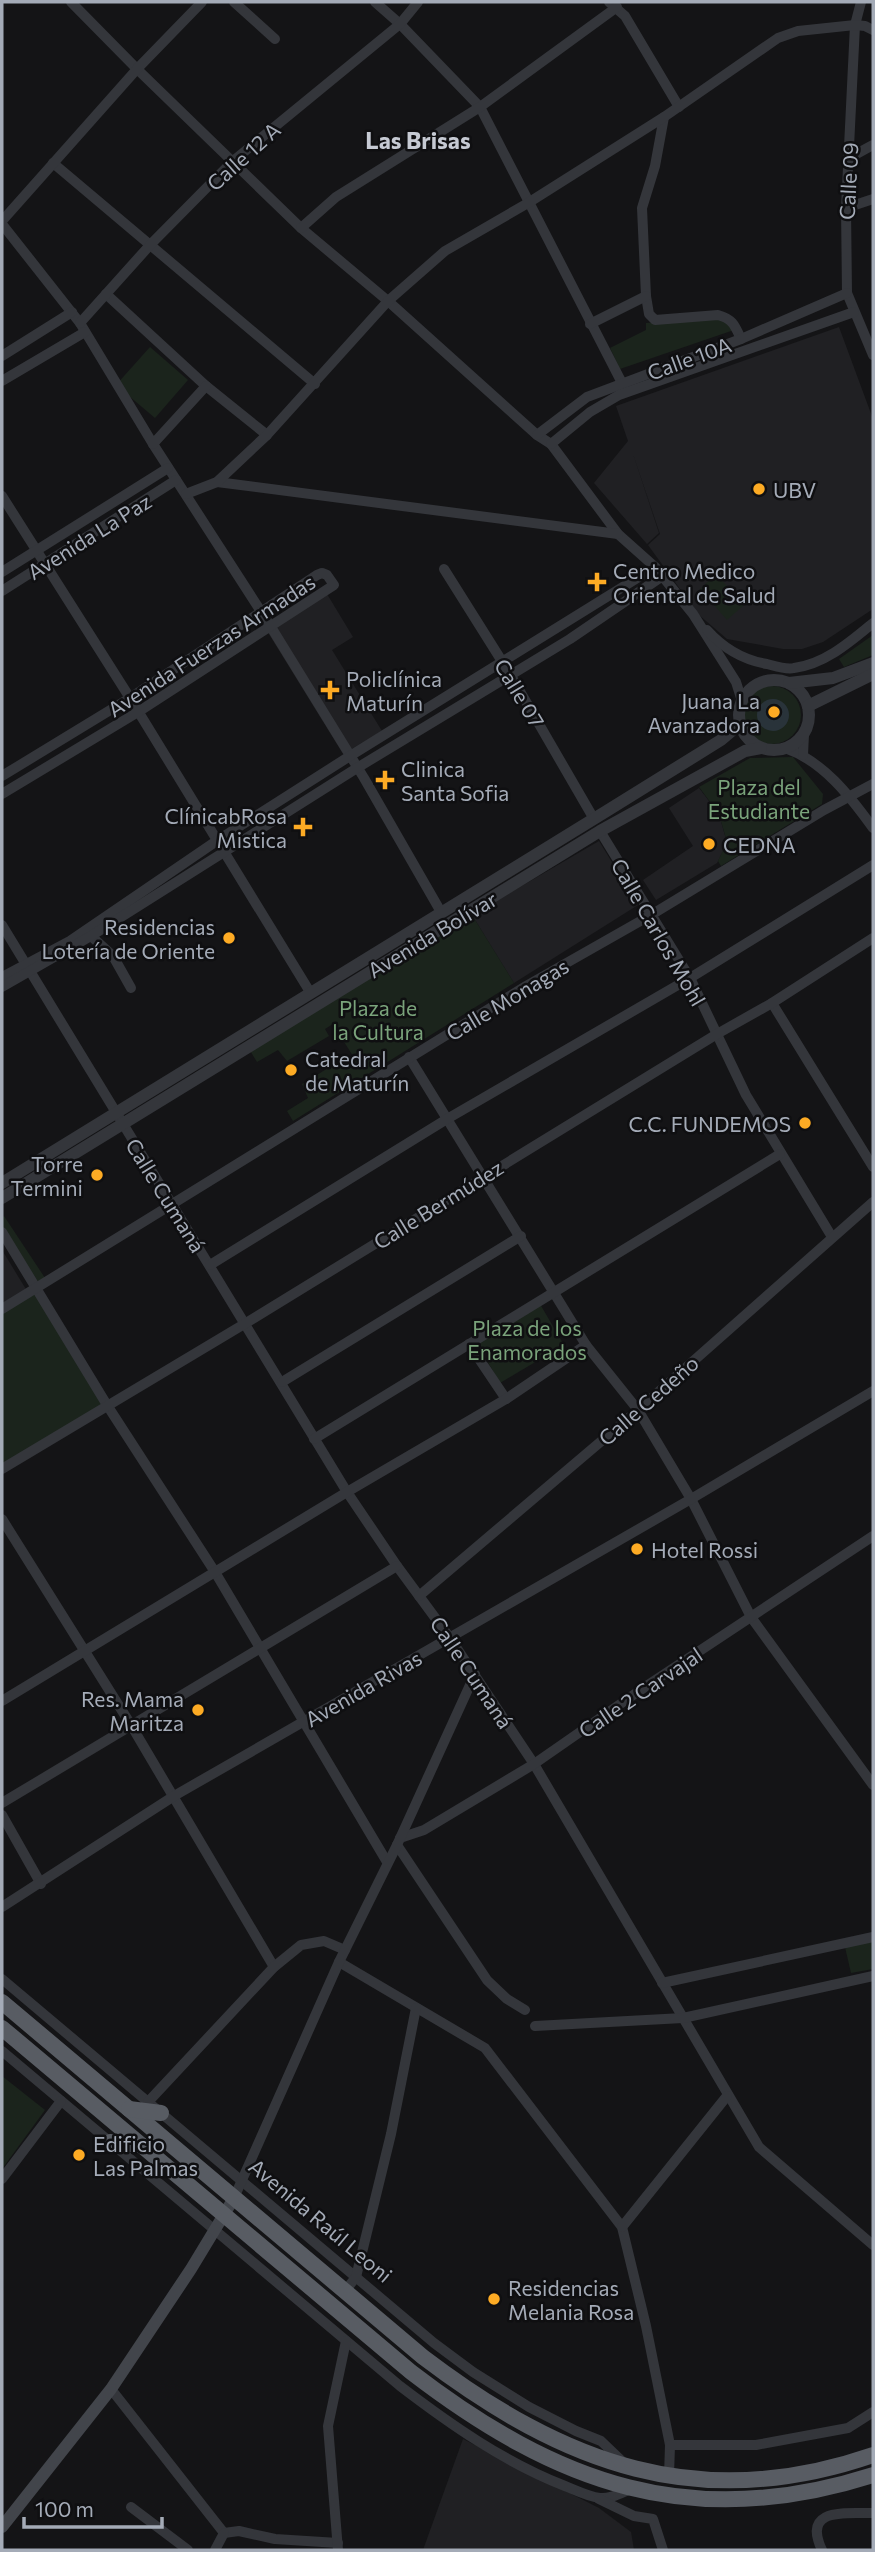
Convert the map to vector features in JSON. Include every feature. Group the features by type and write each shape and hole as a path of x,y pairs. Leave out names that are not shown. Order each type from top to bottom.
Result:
{"highway":[{"name":"Avenida Raúl Leoni","path":"2,2002 423,2357 489,2404 558,2442 628,2468 669,2476 736,2480 772,2479 811,2472 873,2455"},
{"path":"2,2028 411,2372 456,2406 538,2455 582,2474 631,2488 700,2498 774,2499 873,2475"},
{"path":"128,2109 162,2113"},
{"path":"110,2142 141,2145"}],"main road":[{"path":"2,2527 111,2389 234,2198"}],"street":[{"path":"71,2 136,69 301,228 388,301 537,435 551,444 618,534 655,567 712,636 733,653 752,662 793,669 825,658 873,623"},
{"path":"202,2 136,69 2,223 83,328 153,444 271,627 441,912"},
{"path":"234,2 275,39"},
{"path":"375,2 400,24 480,107 622,383"},
{"name":"Calle 12 A","path":"2,381 83,328 106,294 150,245 233,161 400,24 418,2"},
{"name":"Calle 09","path":"860,2 855,25 846,208 847,293 873,355"},
{"path":"301,228 349,188 480,107 613,4 633,28 680,107"},
{"path":"186,494 217,482 267,435 388,301 445,250 528,203 680,107 778,38 797,31 855,25 873,30"},
{"path":"664,117 655,166 642,208 646,296 652,318 718,315 733,322 741,339"},
{"path":"849,158 873,145"},
{"path":"53,163 315,384"},
{"path":"846,208 873,199"},
{"name":"Calle 10A","path":"537,435 587,397 741,339 847,293"},
{"path":"106,294 206,386 267,435"},
{"path":"590,324 646,296"},
{"path":"2,356 72,312"},
{"name":"Calle 10A","path":"551,444 590,412 619,396 854,312"},
{"path":"153,444 206,386"},
{"name":"Avenida La Paz","path":"2,572 168,467"},
{"name":"Avenida La Paz","path":"2,591 176,480"},
{"path":"217,482 618,534"},
{"path":"2,496 130,698 310,992"},
{"path":"2,987 218,840 655,567"},
{"name":"Calle 07","path":"444,569 510,674 594,819"},
{"name":"Avenida Fuerzas Armadas","path":"2,776 130,698 322,573 327,575 334,585 138,712 2,794"},
{"path":"2,976 28,967 91,936 357,768 570,639 661,577"},
{"path":"693,614 736,682 742,701"},
{"path":"804,734 785,748 761,748 752,742 740,724 742,701 757,685 767,681 789,683 833,678 873,663"},
{"path":"808,706 873,674"},
{"path":"789,683 804,697 808,706 809,720 804,734 803,755"},
{"name":"Avenida Bolívar","path":"2,1198 310,992 721,740 740,724"},
{"name":"Avenida Bolívar","path":"2,1183 118,1119 600,831 745,751 761,748"},
{"path":"785,748 803,755 850,796 873,828"},
{"name":"Calle Monagas","path":"2,1309 526,986 873,784"},
{"name":"Calle Carlos Mohl","path":"600,831 690,978 746,1096 832,1237"},
{"path":"210,1265 447,1119 690,978 873,865"},
{"name":"Calle Cumaná","path":"2,925 347,1492 450,1637 534,1764 759,2147 873,2245"},
{"path":"91,936 113,956 131,988"},
{"name":"Calle Bermúdez","path":"2,1469 772,1003 873,938"},
{"path":"772,1003 873,1167"},
{"path":"409,1057 586,1345 638,1410 691,1499 751,1618 873,1785"},
{"path":"314,1439 780,1154"},
{"name":"Calle Cedeño","path":"419,1596 638,1410 873,1202"},
{"path":"2,1232 107,1405 215,1572 387,1862"},
{"path":"282,1382 521,1236"},
{"path":"469,1344 506,1399"},
{"path":"2,1701 83,1650 506,1399 586,1345"},
{"name":"Avenida Rivas","path":"2,1907 174,1796 691,1499 873,1391"},
{"path":"2,1519 131,1725 274,1967"},
{"name":"Calle 2 Carvajal","path":"398,1842 424,1830 534,1764 873,1536"},
{"path":"2,1803 397,1566"},
{"path":"234,2198 339,1962 398,1842 475,1674"},
{"path":"2,1815 41,1884"},
{"path":"398,1842 487,1980 525,2010"},
{"path":"662,1983 873,1937"},
{"path":"148,2102 274,1967 301,1945 324,1941 345,1950"},
{"path":"339,1962 485,2048 622,2227 646,2326 670,2445 669,2476"},
{"path":"536,2026 683,2018 873,1976"},
{"name":"Avenida Raúl Leoni","path":"2,1979 473,2372 546,2417 601,2441 628,2468"},
{"path":"345,2291 356,2277 391,2134 416,2007"},
{"path":"2,2051 400,2386 469,2435 530,2471 598,2498 634,2516 653,2519 663,2550"},
{"path":"622,2227 727,2096"},
{"path":"2,2179 61,2101"},
{"path":"224,2533 239,2531 286,2541 338,2547 328,2426 346,2341"},
{"path":"111,2389 224,2533"},
{"path":"670,2445 756,2445 848,2428 873,2412"},
{"path":"598,2498 608,2498 631,2488"},
{"path":"131,2507 188,2550"},
{"path":"822,2550 817,2530 819,2522 826,2516 849,2512 873,2513"},
{"path":"215,2550 224,2533"}],"shaded area":[{"name":"UBV","path":"839,327 873,419 873,609 823,642 802,649 783,649 727,639 699,615 648,545 660,534 633,454 659,533 647,544 594,483 628,441 616,406"},
{"name":"Policlínica Maturín","path":"327,594 353,637 332,650 382,731 343,754 267,631"},
{"path":"773,699 784,704 789,715 784,726 773,731 762,726 757,715 762,704"},
{"name":"CEDNA","path":"699,788 719,814 727,843 717,863 656,900 643,880 693,846 669,808"},
{"path":"599,841 638,905 514,983 472,915"},
{"path":"2,1250 27,1291 2,1305"},
{"path":"463,2439 599,2508 631,2532 634,2550 423,2550"}],"green space":[{"path":"716,317 731,324 734,330 620,369 610,348 646,330 646,323"},
{"path":"150,347 188,380 155,418 116,385"},
{"path":"716,574 744,605 727,620 700,589"},
{"path":"873,635 873,655 844,667 839,659"},
{"path":"772,686 783,688 796,699 801,715 799,726 788,739 772,744 761,742 748,731 743,715 745,704 756,691"},
{"name":"Plaza del Estudiante","path":"793,757 823,794 822,804 721,866 718,861 727,842 719,814 699,787 750,758"},
{"name":"Plaza de la Cultura","path":"472,915 514,983 293,1121 287,1111 308,1098 302,1084 343,1059 347,1066 356,1061 333,1024 325,1029 329,1036 287,1061 278,1050 257,1062 249,1049"},
{"path":"4,1216 47,1281 37,1287 107,1405 2,1469 2,1309 36,1287 2,1232"},
{"name":"Plaza de los Enamorados","path":"540,1304 564,1345 500,1383 476,1342"},
{"path":"873,1941 873,1969 851,1973 845,1947"},
{"path":"2,2076 45,2110 2,2169"}],"place":[{"name":"UBV","path":"759,489"},
{"name":"Centro Medico Oriental de Salud","path":"597,582"},
{"name":"Policlínica Maturín","path":"330,690"},
{"name":"Juana La Avanzadora","path":"774,712"},
{"name":"Clinica Santa Sofia","path":"385,780"},
{"name":"ClínicabRosa Mistica","path":"303,827"},
{"name":"CEDNA","path":"709,844"},
{"name":"Residencias Lotería de Oriente","path":"229,938"},
{"name":"Catedral de Maturín","path":"291,1070"},
{"name":"C.C. FUNDEMOS","path":"805,1123"},
{"name":"Torre Termini","path":"97,1175"},
{"name":"Hotel Rossi","path":"637,1549"},
{"name":"Res. Mama Maritza","path":"198,1710"},
{"name":"Edificio Las Palmas","path":"79,2155"},
{"name":"Residencias Melania Rosa","path":"494,2299"}],"district":[{"name":"Las Brisas","path":"418,140"}]}
